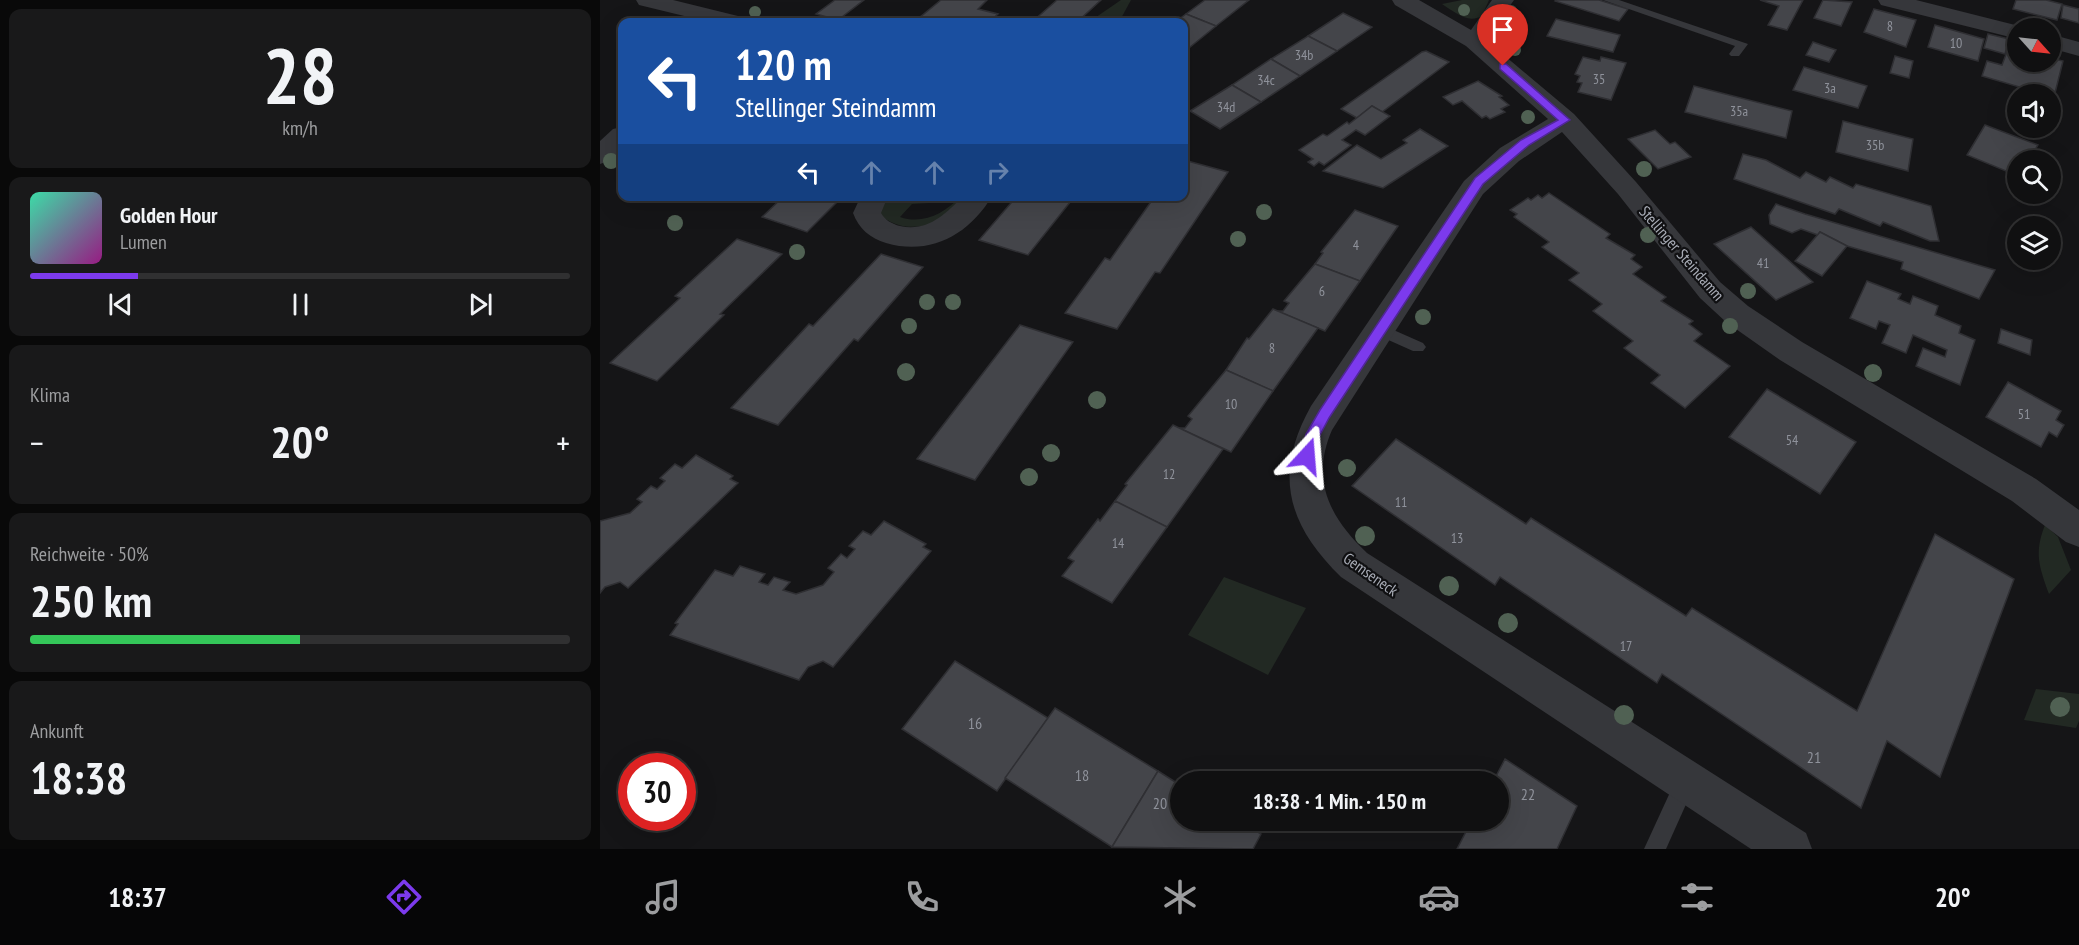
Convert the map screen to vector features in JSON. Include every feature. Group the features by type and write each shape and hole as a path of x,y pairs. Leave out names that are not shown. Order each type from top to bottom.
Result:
{"street":[{"path":"647,0 718,18"},
{"name":"Stellinger Steindamm","path":"1403,0 1474,41 1565,120 1626,188 1710,290 1737,314 1791,351 2024,490 2079,531"},
{"path":"1474,41 1503,0"},
{"path":"1889,0 1944,15 1959,15 2007,29"},
{"path":"2061,44 2079,49"},
{"name":"Gemseneck","path":"1565,120 1525,143 1479,181 1313,434 1307,456 1305,477 1308,496 1315,517 1326,535 1354,565 1484,648 1684,782 1791,849"},
{"path":"600,155 618,139"},
{"path":"873,201 867,213 872,224 886,232 915,239 932,235 949,226 974,201"}],"lane":[{"path":"1608,0 1742,44 1736,54"},
{"path":"1662,33 1671,20"},
{"path":"1380,330 1418,347"},
{"path":"1655,849 1684,782"}],"shaded area":[{"path":"1121,0 1131,0 1121,18 1095,18"},
{"path":"1462,0 1489,0 1482,16 1471,19 1461,16 1442,4"},
{"path":"884,201 932,201 912,204 900,217 917,220 933,216 956,201 966,201 954,214 945,219 916,227 897,224 879,214"},
{"path":"2045,525 2058,537 2071,570 2049,594 2039,560"},
{"path":"1224,577 1306,608 1268,675 1188,635"},
{"path":"2036,689 2079,694 2079,721 2076,728 2024,720"}],"building":[{"path":"835,0 864,0 841,18 816,14"},
{"path":"941,0 987,0 978,9 998,14 994,18 919,18"},
{"path":"1057,0 1101,0 1081,18 1037,18"},
{"path":"1205,0 1249,0 1216,26 1186,14"},
{"path":"1556,0 1599,0 1628,9 1619,21"},
{"path":"1760,0 1803,0 1787,30 1768,25 1779,6"},
{"path":"1823,0 1852,2 1841,26 1814,18"},
{"path":"2016,0 2046,0 2062,4 2058,18 2013,9"},
{"path":"2063,5 2079,9 2079,23 2061,18"},
{"path":"1874,9 1916,20 1906,47 1864,32"},
{"path":"1343,13 1372,27 1337,51 1308,36"},
{"path":"1186,14 1216,26 1188,49 1188,18 1180,18"},
{"path":"1556,19 1620,35 1613,52 1547,36"},
{"path":"1935,25 1984,39 1978,61 1928,47"},
{"path":"1988,34 2007,39 2005,54 1984,48"},
{"path":"1308,36 1337,51 1300,76 1271,59"},
{"path":"1813,42 1836,50 1829,62 1806,55"},
{"path":"1426,51 1449,62 1382,112 1372,106 1357,118 1341,109 1422,52"},
{"path":"2007,51 2007,72 2060,72 2057,84 2009,84 1982,76 1987,61 2002,65"},
{"path":"1895,56 1913,61 1909,78 1890,73"},
{"path":"1583,57 1600,61 1601,57 1626,63 1611,100 1578,92 1582,83 1577,82 1580,76 1575,74"},
{"path":"1271,59 1300,76 1261,102 1232,85"},
{"path":"1804,67 1867,86 1858,108 1793,90"},
{"path":"1478,81 1502,96 1499,97 1509,105 1501,109 1505,112 1490,119 1486,116 1482,118 1462,101 1453,105 1443,97"},
{"path":"1232,85 1261,102 1220,129 1190,111"},
{"path":"1694,86 1792,111 1786,138 1685,112"},
{"path":"1372,106 1390,116 1365,135 1356,130 1342,140 1351,145 1324,165 1319,162 1314,166 1308,162 1313,159 1299,150 1323,134 1327,136 1347,122 1349,124"},
{"path":"1843,121 1913,139 1908,171 1836,152"},
{"path":"1985,125 2007,133 2007,138 2019,138 2038,145 2035,150 2007,150 2007,171 1967,155"},
{"path":"1420,129 1448,146 1383,188 1323,171 1357,145 1381,159 1407,143 1403,140"},
{"path":"1655,130 1670,144 1675,142 1691,157 1658,169 1628,139"},
{"path":"1743,154 1766,160 1800,178 1806,172 1826,182 1830,177 1853,188 1856,184 1931,206 1939,241 1930,241 1883,222 1880,226 1839,209 1835,214 1734,179"},
{"path":"1188,161 1228,172 1160,273 1155,272 1117,329 1065,313 1105,258 1110,260 1151,201 1188,201"},
{"path":"1549,193 1610,234 1606,238 1635,255 1631,259 1642,267 1633,274 1666,297 1661,301 1693,321 1689,324 1702,334 1694,341 1730,366 1685,408 1651,383 1660,375 1624,348 1633,341 1593,311 1602,304 1569,280 1579,273 1542,247 1549,242 1514,217 1517,214 1510,210 1528,198 1531,200 1538,195 1542,198"},
{"path":"779,201 838,201 807,232 762,217"},
{"path":"1013,201 1071,201 1028,255 979,240"},
{"path":"1776,204 1995,270 1979,299 1901,269 1903,262 1847,246 1820,232 1818,235 1801,229 1792,233 1770,224 1769,215"},
{"path":"1355,210 1398,226 1360,281 1315,264 1323,253 1321,252"},
{"path":"1751,227 1813,282 1776,300 1714,244"},
{"path":"1820,232 1847,246 1822,276 1795,261"},
{"path":"737,239 782,254 720,314 724,315 657,381 610,363 680,298 675,296"},
{"path":"881,254 923,267 858,341 854,339 778,425 731,408 809,324 813,326"},
{"path":"1315,264 1360,281 1325,331 1277,311 1283,311 1289,303 1284,301"},
{"path":"1867,281 1901,294 1898,299 1910,304 1913,296 1938,306 1935,315 1961,326 1959,333 1975,340 1960,385 1916,366 1923,348 1945,357 1947,350 1913,335 1906,353 1882,343 1890,325 1879,321 1876,329 1850,318"},
{"path":"1273,309 1318,328 1273,391 1226,370 1247,338 1249,339"},
{"path":"1020,325 1073,342 975,480 917,459"},
{"path":"2001,329 2032,340 2030,355 1998,343"},
{"path":"1226,370 1273,391 1231,452 1179,428 1185,428 1192,419 1188,416"},
{"path":"2008,382 2061,411 2056,420 2064,425 2057,437 2049,432 2041,447 1986,417"},
{"path":"1767,389 1856,442 1820,494 1729,437"},
{"path":"1173,425 1223,449 1167,527 1115,501 1127,485 1125,484"},
{"path":"1396,439 1526,524 1531,518 1686,616 1692,608 1857,711 1935,534 2014,579 1940,777 1887,741 1861,808 1662,674 1657,683 1500,577 1495,585 1352,486"},
{"path":"696,455 733,476 730,479 738,483 628,588 620,582 605,587 600,593 600,521 630,513 642,502 637,499 651,486 657,489 665,481 660,478 675,464 682,468"},
{"path":"1115,501 1167,527 1112,603 1062,576 1074,561 1068,558"},
{"path":"884,521 926,544 923,547 931,551 833,667 823,661 808,667 799,680 670,635 678,624 675,623 715,570 733,576 740,566 765,574 759,582 768,585 774,577 790,582 783,590 796,594 823,585 834,572 828,568 841,554 847,558 855,549 849,546 863,531 871,535"},
{"path":"955,661 1048,718 997,791 902,729"},
{"path":"1055,708 1158,771 1112,847 1005,778"},
{"path":"1505,759 1577,806 1557,849 1457,849 1466,831 1509,831 1509,771 1499,771"},
{"path":"1158,771 1170,779 1170,831 1256,831 1261,834 1253,849 1112,847"}],"route":[{"path":"1307,456 1313,434 1325,414 1479,181 1525,143 1565,120 1503,66"}]}
